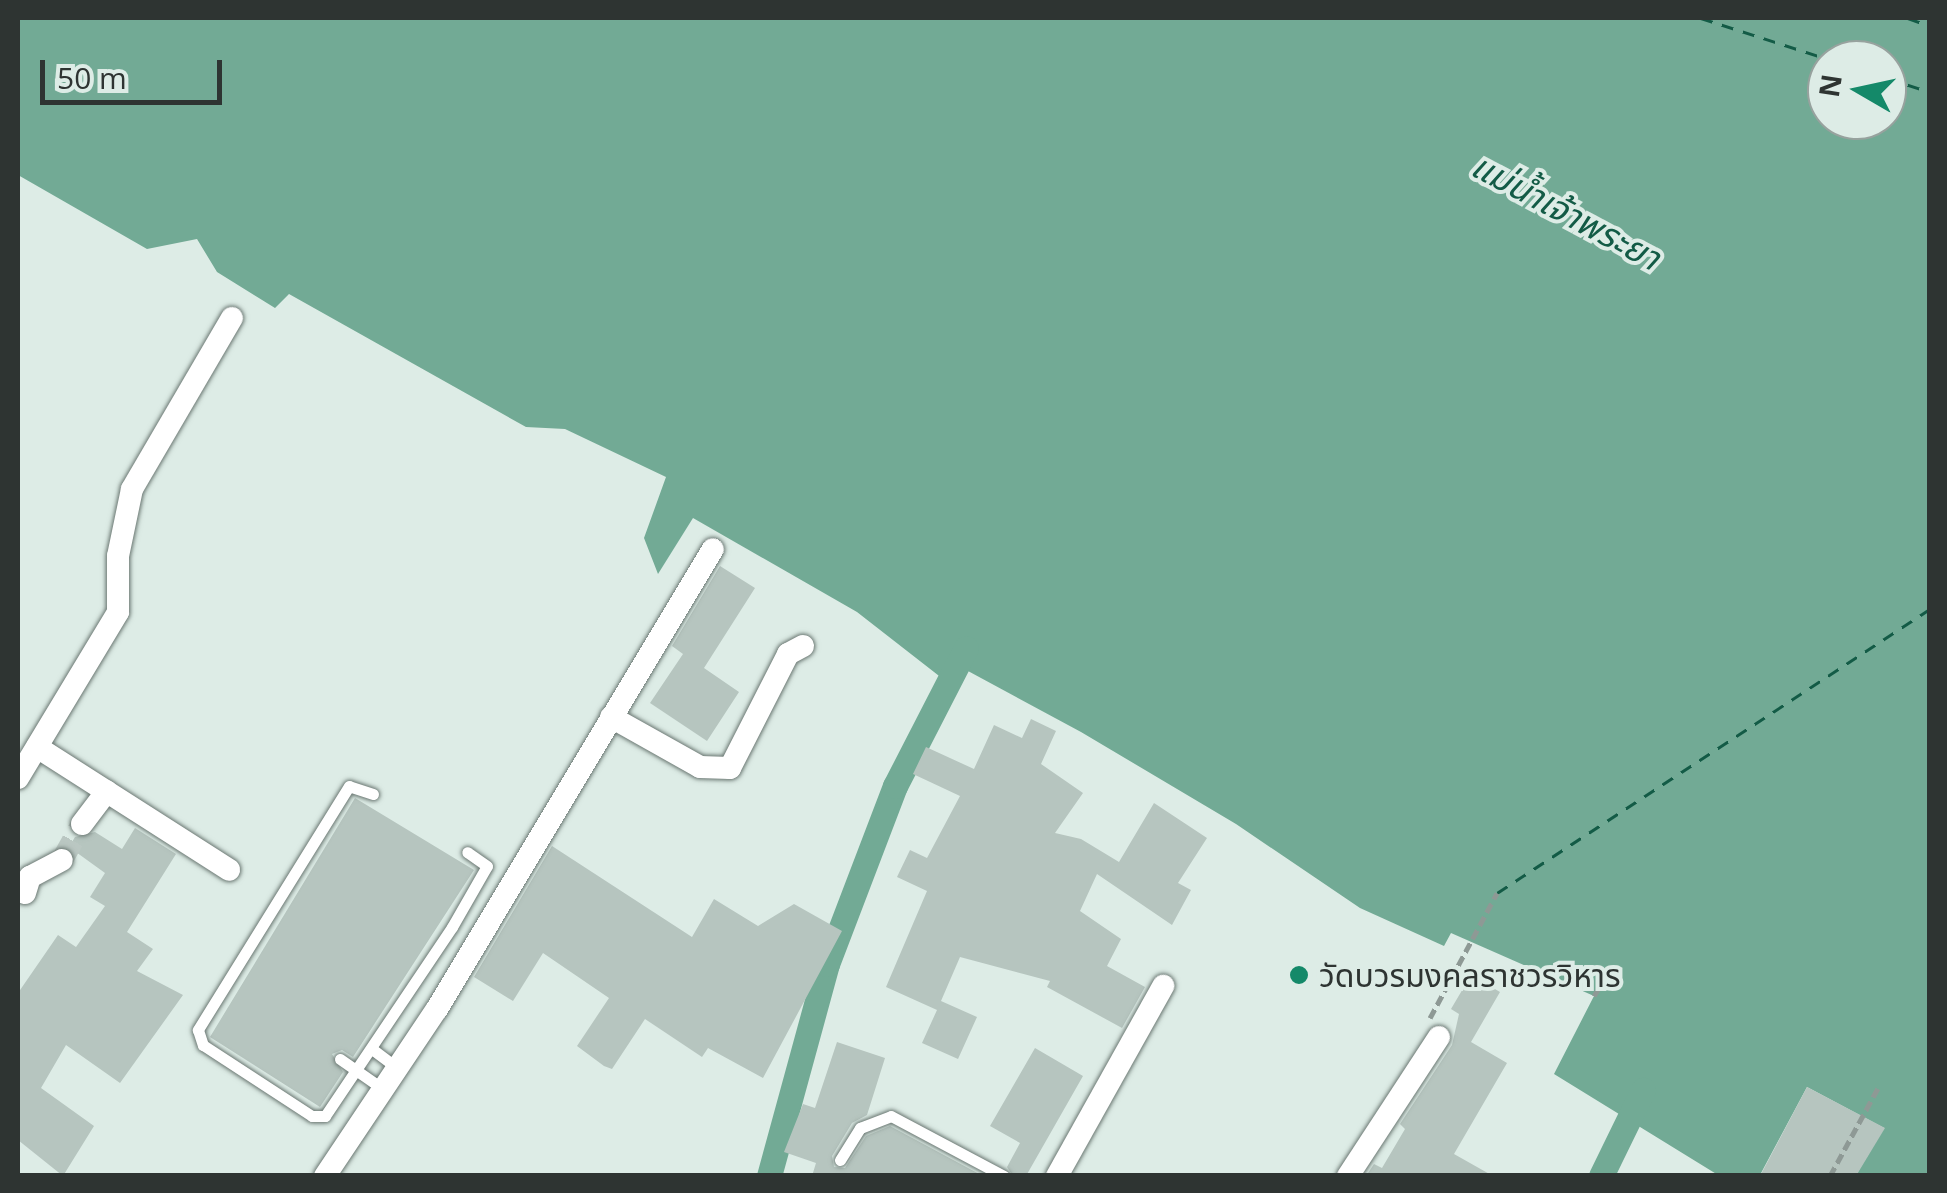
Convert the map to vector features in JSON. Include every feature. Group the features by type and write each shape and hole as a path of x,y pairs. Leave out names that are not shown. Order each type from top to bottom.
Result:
{"street":[{"path":"18,778 118,612 118,556 132,489 232,318"},
{"path":"326,1176 398,1068 712,549"},
{"path":"612,718 700,767 730,768 788,654 803,646"},
{"path":"37,746 229,870"},
{"path":"82,824 107,792"},
{"path":"25,892 30,877 62,860"},
{"path":"1057,1176 1163,986"},
{"path":"1348,1176 1438,1037"}],"lane":[{"path":"372,794 349,786 198,1035 203,1045 315,1117 325,1116 357,1072 446,925 487,866 467,852"},
{"path":"372,1049 398,1068"},
{"path":"340,1059 383,1089"},
{"path":"840,1160 860,1128 891,1116 1004,1176"}],"path":[{"path":"1438,1037 1428,1023 1497,894"},
{"path":"1594,996 1608,974"},
{"path":"1830,1176 1878,1088"}],"water":[{"name":"แม่น้ำเจ้าพระยา","path":"18,18 1929,18 1929,1175 1856,1175 1884,1128 1807,1087 1760,1175 1718,1175 1554,1074 1594,996 1451,933 1444,946 1360,908 1236,824 1081,732 968,671 943,679 857,612 693,518 658,574 644,538 666,477 565,429 526,427 289,294 275,308 217,272 197,239 147,249 18,175"}],"building":[{"path":"720,566 755,588 704,668 739,692 707,741 650,703 683,654 672,646"},
{"path":"1031,719 1056,731 1041,764 1083,793 1055,833 1081,839 1119,862 1154,803 1207,838 1178,883 1191,890 1172,925 1097,874 1080,911 1121,939 1107,966 1145,987 1122,1028 1047,987 1050,981 960,957 941,1001 977,1017 958,1059 922,1043 937,1010 886,987 927,891 897,877 910,850 927,858 960,796 913,774 926,747 974,769 994,725 1022,738"},
{"path":"355,798 474,870 353,1057 342,1050 332,1054 343,1072 320,1107 210,1037"},
{"path":"135,828 176,854 127,932 153,949 137,971 183,995 120,1083 66,1045 41,1088 94,1126 63,1176 18,1140 18,993 58,935 76,947 105,906 90,897 105,873 69,847 75,837 95,832 122,849"},
{"path":"552,846 692,937 714,899 758,926 794,904 842,931 763,1078 708,1048 702,1057 645,1019 612,1069 604,1066 577,1046 609,998 543,953 513,1001 474,977"},
{"path":"1471,975 1500,992 1471,1042 1507,1063 1454,1154 1493,1176 1366,1176 1374,1164 1382,1168 1405,1129 1400,1124 1452,1045 1459,1014 1451,1009"},
{"path":"837,1042 885,1058 867,1115 852,1123 832,1156 834,1167 845,1168 866,1136 890,1126 983,1176 812,1176 816,1163 784,1152 803,1104 815,1108"},
{"path":"1035,1048 1083,1076 1026,1176 1013,1176 1007,1167 1020,1143 990,1126"},
{"path":"1807,1087 1885,1128 1856,1176 1760,1176"}],"waterway":[{"path":"769,1176 827,964 895,786 966,648"},
{"path":"1601,1176 1643,1090"}],"ferry route":[{"path":"1701,18 1807,52"},
{"path":"1908,18 1930,26"},
{"path":"1907,85 1930,92"},
{"path":"1497,893 1930,609"}],"tunnel":[{"path":"62,860 82,824"}],"place":[{"name":"วัดบวรมงคลราชวรวิหาร","path":"1299,975"}]}
